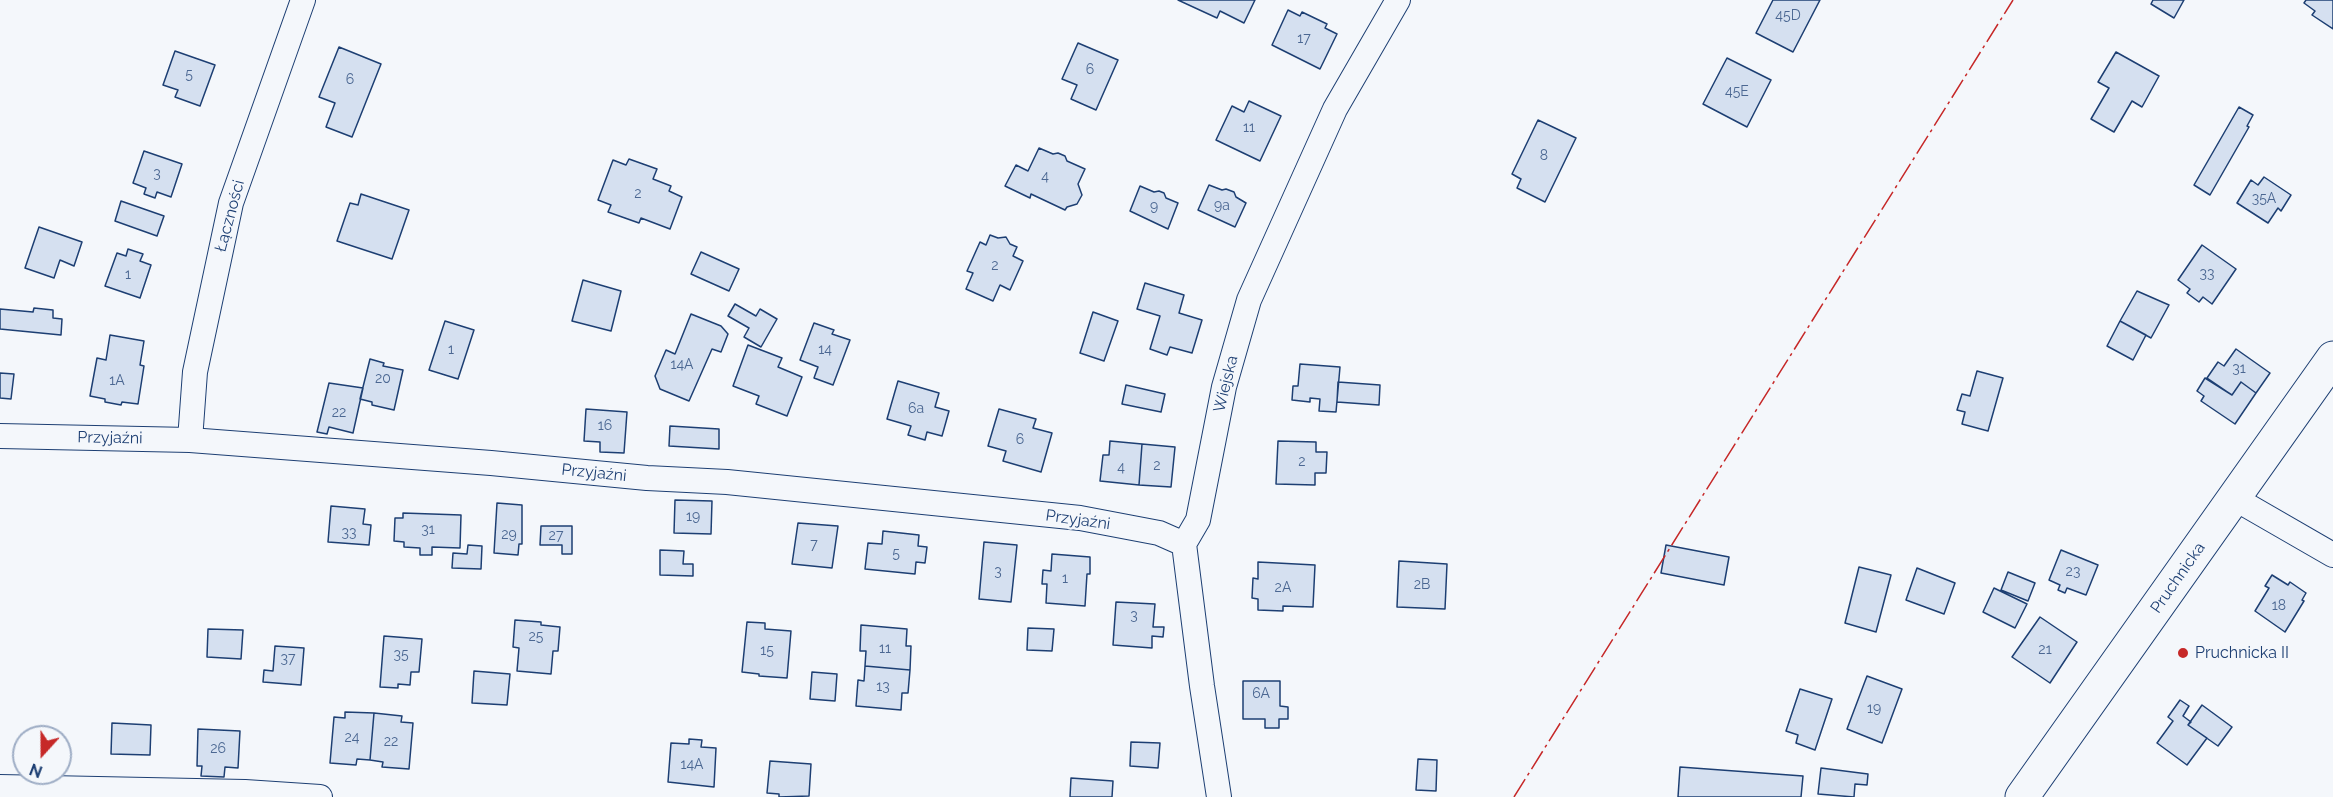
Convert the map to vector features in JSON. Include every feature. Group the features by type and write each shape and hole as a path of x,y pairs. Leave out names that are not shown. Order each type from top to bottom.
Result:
{"main road":[{"name":"Pruchnicka","path":"2027,796 2333,358"}],"street":[{"name":"Łączności","path":"190,440 195,372 231,203 303,0"},
{"name":"Wiejska","path":"1184,544 1198,520 1224,387 1249,300 1335,109 1398,0"},
{"name":"Przyjaźni","path":"0,436 190,440 491,463 647,478 727,482 1080,518 1159,533 1184,544"},
{"path":"2234,498 2333,555"},
{"path":"1184,544 1219,797"},
{"path":"0,787 245,792 320,797"}],"building":[{"path":"1178,0 1255,0 1244,23 1220,11 1217,18"},
{"path":"1773,0 1820,0 1793,52 1756,33"},
{"path":"2153,0 2184,0 2174,18 2151,4"},
{"path":"2306,0 2333,0 2333,29 2312,15 2315,11 2304,3"},
{"path":"1288,10 1300,16 1302,12 1327,24 1325,28 1337,34 1320,69 1272,45"},
{"path":"1078,43 1118,60 1096,110 1071,99 1077,85 1062,79"},
{"path":"339,47 381,64 352,137 326,127 335,103 319,97"},
{"path":"175,51 215,65 200,106 175,97 178,90 163,85"},
{"path":"2116,52 2159,76 2142,107 2132,101 2114,132 2091,119 2109,88 2098,82"},
{"path":"1727,58 1771,80 1747,127 1703,104"},
{"path":"1249,101 1281,116 1260,161 1216,140 1232,106 1244,112"},
{"path":"2239,107 2253,115 2247,126 2249,127 2210,195 2194,185"},
{"path":"1538,120 1576,138 1545,202 1517,188 1521,179 1512,174"},
{"path":"1039,148 1065,156 1067,161 1085,169 1078,184 1082,195 1077,204 1065,210 1031,194 1030,198 1005,186 1016,165 1028,171"},
{"path":"144,151 182,164 171,197 157,192 155,198 144,194 146,188 133,183"},
{"path":"629,159 657,169 653,179 671,186 669,191 682,197 670,229 641,218 639,223 608,212 611,205 598,200 613,160 626,165"},
{"path":"2264,177 2291,195 2281,211 2278,208 2268,223 2237,203 2251,180 2258,185"},
{"path":"1209,185 1234,192 1236,197 1246,203 1235,227 1198,210"},
{"path":"1140,186 1154,192 1164,193 1166,198 1178,203 1168,229 1130,211"},
{"path":"361,194 409,210 392,259 337,241 350,203 358,205"},
{"path":"121,201 164,216 157,236 115,221"},
{"path":"39,227 82,242 74,266 60,260 54,278 25,268"},
{"path":"990,235 998,238 1006,237 1010,244 1017,247 1013,256 1023,261 1010,290 1000,285 993,301 966,289 973,273 967,271 980,242 986,245"},
{"path":"2202,245 2236,269 2212,304 2203,297 2199,302 2187,293 2190,289 2178,280"},
{"path":"128,249 143,254 140,261 151,265 140,298 105,286 117,253 126,256"},
{"path":"701,252 739,269 729,291 691,274"},
{"path":"583,280 621,291 611,331 572,321"},
{"path":"1145,283 1184,295 1179,313 1202,320 1192,353 1170,347 1167,355 1150,349 1160,316 1137,309"},
{"path":"2137,291 2169,305 2151,338 2120,321"},
{"path":"735,304 756,316 760,309 777,319 761,347 744,337 749,328 728,316"},
{"path":"34,308 53,310 53,318 62,319 61,335 0,329 0,309 33,312"},
{"path":"1093,312 1118,321 1104,361 1080,353"},
{"path":"691,314 721,326 728,334 721,352 712,349 689,401 660,389 655,376 666,350 675,354"},
{"path":"445,321 474,330 458,379 429,370"},
{"path":"2120,321 2146,335 2133,360 2107,346"},
{"path":"814,323 834,330 832,334 850,340 833,385 814,378 818,367 800,360"},
{"path":"110,335 144,341 140,365 144,366 138,404 122,402 121,405 90,396 97,358 106,360"},
{"path":"748,345 782,358 778,367 802,377 787,416 756,404 759,396 733,386"},
{"path":"2236,349 2270,373 2256,393 2241,382 2232,395 2207,378 2218,362 2224,366"},
{"path":"370,359 384,363 383,366 403,370 394,410 372,405 372,402 360,399"},
{"path":"1300,364 1340,367 1336,412 1319,411 1320,399 1310,398 1310,402 1292,400 1293,386 1298,386"},
{"path":"1977,371 2003,378 1988,431 1962,424 1965,412 1957,410 1962,394 1970,396"},
{"path":"0,373 14,374 11,399 0,398"},
{"path":"2205,378 2232,395 2241,382 2256,393 2235,424 2201,401 2204,396 2197,391"},
{"path":"898,381 939,393 935,407 949,411 942,436 927,432 925,440 908,435 911,426 887,419"},
{"path":"1338,382 1380,385 1379,405 1337,402"},
{"path":"329,383 363,388 353,433 329,427 327,434 317,432"},
{"path":"1126,385 1165,394 1161,412 1122,404"},
{"path":"586,409 627,412 624,453 600,452 600,442 584,441"},
{"path":"999,409 1036,419 1033,428 1052,433 1041,472 1003,461 1006,451 988,446"},
{"path":"670,426 719,429 719,449 669,446"},
{"path":"1110,441 1142,444 1139,485 1100,481 1103,455 1109,455"},
{"path":"1278,441 1316,442 1316,452 1327,452 1326,473 1315,473 1315,485 1276,484"},
{"path":"1142,444 1175,447 1171,487 1139,485"},
{"path":"675,500 712,501 711,534 674,533"},
{"path":"497,503 522,505 522,544 519,544 518,555 494,553"},
{"path":"331,506 365,509 363,524 371,525 369,545 328,542"},
{"path":"403,513 461,515 460,548 432,547 432,555 420,555 420,548 404,547 404,542 394,541 395,518 403,518"},
{"path":"798,523 838,526 832,568 792,564"},
{"path":"541,526 572,526 572,554 562,554 562,545 540,545"},
{"path":"883,531 919,535 918,546 927,547 925,563 916,562 915,574 865,569 868,543 882,544"},
{"path":"984,542 1017,545 1011,602 979,599"},
{"path":"468,545 482,546 481,569 452,568 453,553 467,554"},
{"path":"1666,545 1729,557 1724,585 1661,573"},
{"path":"660,550 684,551 683,564 693,564 693,576 660,575"},
{"path":"2061,550 2098,565 2086,595 2067,588 2065,593 2058,590 2060,585 2049,580"},
{"path":"1052,554 1090,557 1085,606 1046,603 1047,584 1042,584 1043,570 1051,571"},
{"path":"1399,561 1447,564 1445,609 1397,607"},
{"path":"1258,562 1315,565 1313,607 1283,606 1283,611 1258,610 1258,599 1252,598 1253,578 1258,579"},
{"path":"1859,567 1891,575 1876,632 1845,623"},
{"path":"1917,568 1955,583 1944,614 1906,600"},
{"path":"2008,572 2035,583 2028,601 2001,590"},
{"path":"2272,575 2288,585 2290,582 2306,593 2302,600 2304,601 2285,632 2255,611 2269,588 2265,586"},
{"path":"1994,588 2027,604 2015,628 1983,612"},
{"path":"1116,602 1155,604 1153,627 1164,627 1163,637 1152,636 1152,648 1113,645"},
{"path":"2040,617 2077,642 2050,683 2012,657"},
{"path":"515,620 541,622 541,625 560,627 558,651 553,651 551,674 517,671 519,648 513,647"},
{"path":"747,622 765,623 765,629 791,631 787,678 742,672"},
{"path":"861,625 907,629 906,646 911,646 910,670 865,666 866,651 860,651"},
{"path":"1028,628 1054,629 1052,651 1027,650"},
{"path":"208,629 243,630 241,659 207,657"},
{"path":"384,636 422,639 419,672 411,672 410,685 398,684 398,688 380,687"},
{"path":"275,646 304,648 301,685 263,682 264,670 273,671"},
{"path":"865,666 910,670 908,693 902,693 901,710 856,706 858,680 864,681"},
{"path":"474,671 510,674 507,705 472,703"},
{"path":"812,672 837,674 835,701 810,699"},
{"path":"1867,676 1902,689 1882,743 1847,729"},
{"path":"1243,681 1280,681 1280,706 1288,707 1288,719 1279,719 1279,728 1265,728 1265,719 1243,719"},
{"path":"1800,689 1832,699 1815,750 1796,743 1798,735 1786,731"},
{"path":"2180,700 2189,706 2183,716 2191,722 2188,725 2207,738 2187,765 2157,743 2173,721 2168,717"},
{"path":"2202,705 2232,727 2218,746 2188,725"},
{"path":"345,712 374,713 370,760 357,759 356,765 330,763 334,717 345,718"},
{"path":"374,713 402,716 401,722 413,723 409,769 382,767 383,762 370,760"},
{"path":"112,723 151,725 150,755 111,754"},
{"path":"198,729 240,731 238,768 225,767 224,777 201,776 202,766 197,766"},
{"path":"689,739 702,740 701,747 716,748 714,787 668,782 671,743 689,744"},
{"path":"1131,742 1160,743 1158,768 1130,766"},
{"path":"1418,759 1437,760 1436,791 1416,790"},
{"path":"770,761 811,764 809,796 779,797 779,794 767,793"},
{"path":"1680,767 1803,776 1801,797 1678,797"},
{"path":"1821,768 1868,774 1867,785 1855,784 1854,797 1818,794"},
{"path":"1071,778 1113,781 1112,797 1070,797"}],"power":[{"path":"1514,797 2013,0"}],"place":[{"name":"Pruchnicka II","path":"2183,653"}]}
